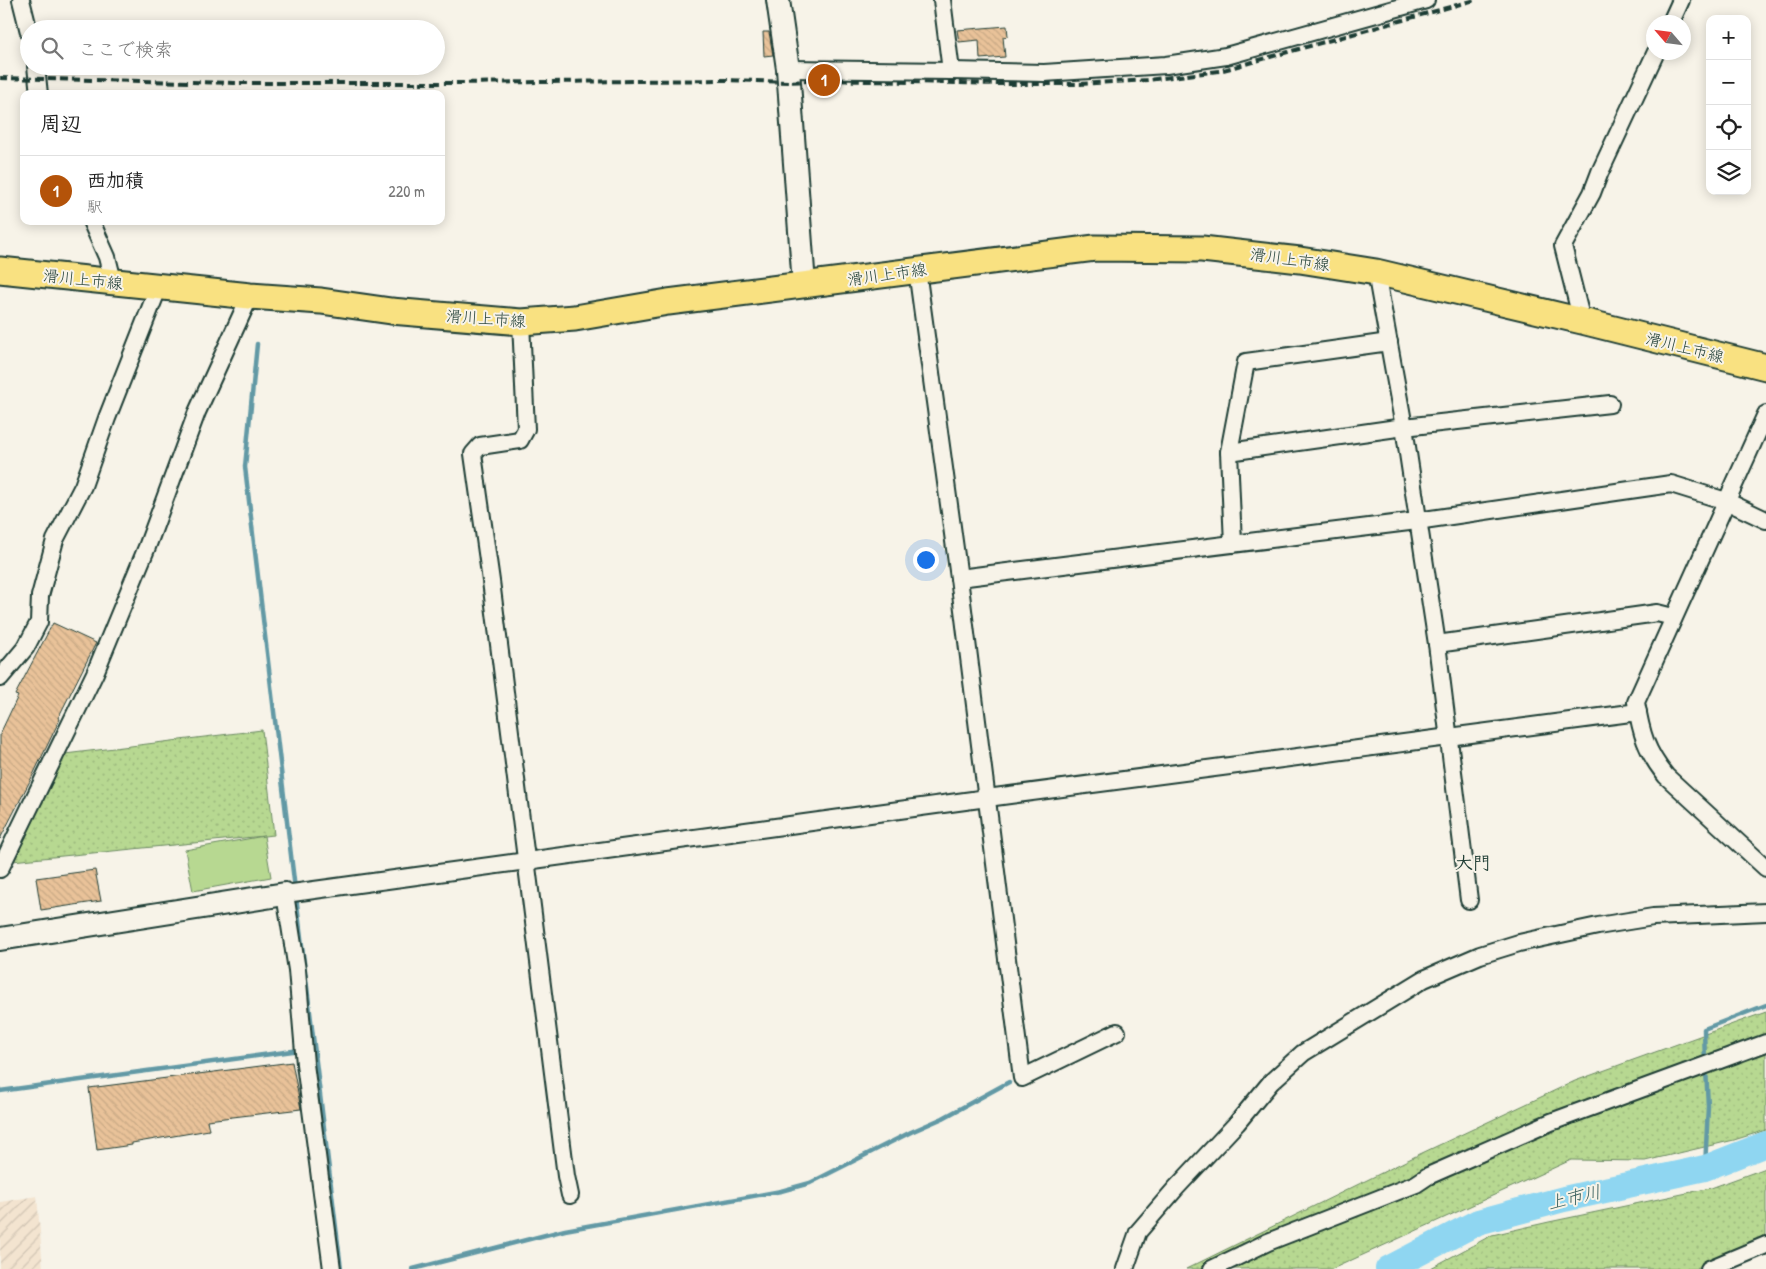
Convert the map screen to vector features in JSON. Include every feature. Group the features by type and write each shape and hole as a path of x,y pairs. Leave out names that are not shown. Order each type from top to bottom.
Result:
{"main road":[{"name":"滑川上市線","path":"0,270 250,296 321,301 390,311 521,322 574,318 668,302 1095,248 1202,249 1247,253 1376,272 1766,367"}],"street":[{"path":"21,0 26,20"},
{"path":"778,0 788,69 804,286"},
{"path":"942,0 951,71"},
{"path":"788,69 1044,73 1166,65 1226,56 1426,0"},
{"path":"1674,15 1681,0"},
{"path":"1582,321 1563,246 1592,193 1652,60"},
{"path":"37,75 39,90"},
{"path":"93,225 107,257 113,282"},
{"path":"917,270 959,578 1022,1078 1117,1032"},
{"path":"1376,272 1404,427 1437,644 1469,900"},
{"path":"0,678 26,647 39,622 40,596 55,540 83,486 107,418 159,286"},
{"path":"0,869 95,673 147,547 197,412 250,296"},
{"path":"521,322 526,429 520,440 480,446 473,454 491,581 566,1176 570,1195"},
{"path":"1233,544 1229,452 1246,362 1389,342"},
{"path":"1229,452 1404,427 1610,404"},
{"path":"1766,414 1636,702 1645,742 1654,760 1666,776 1766,868"},
{"path":"959,578 1417,520 1671,484 1726,501 1766,520"},
{"path":"1437,644 1657,613 1674,617"},
{"path":"0,939 285,894 526,860 1638,712"},
{"path":"285,894 297,970 305,1064 332,1269"},
{"path":"1125,1269 1138,1232 1176,1188 1238,1123 1271,1082 1303,1053 1424,978 1480,955 1519,943 1598,926 1653,917 1766,912"},
{"path":"1212,1269 1268,1242 1416,1184 1428,1176 1551,1122 1766,1043"},
{"path":"1709,1269 1766,1245"}],"shaded area":[{"path":"37,1196 43,1269 0,1269 0,1202"}],"green space":[{"path":"262,730 274,835 12,861 65,754"},
{"path":"264,836 271,877 193,891 185,850"},
{"path":"1766,1012 1766,1130 1734,1140 1645,1161 1571,1160 1332,1269 1186,1269 1420,1154 1575,1081"},
{"path":"1766,1168 1766,1236 1695,1269 1429,1269 1492,1235 1711,1188"}],"building":[{"path":"1007,26 1008,36 1003,37 1005,57 980,59 979,40 959,42 957,30"},
{"path":"763,32 769,32 773,55 764,56"},
{"path":"53,623 96,643 0,839 0,734 18,696 15,695"},
{"path":"95,870 101,901 41,910 36,878"},
{"path":"292,1062 301,1109 207,1120 209,1130 97,1150 89,1088"}],"waterway":[{"path":"257,344 245,467 295,889"},
{"path":"296,896 341,1269"},
{"path":"1705,1061 1704,1029 1766,1005"},
{"path":"0,1091 300,1050"},
{"path":"1705,1168 1708,1106 1706,1069"},
{"path":"413,1269 565,1230 781,1191 810,1183 943,1118 1009,1082"},
{"name":"上市川","path":"1388,1269 1478,1222 1564,1199 1705,1168 1766,1144"}],"railway":[{"path":"0,78 234,83 727,80 789,82 824,80 1080,84 1147,80 1220,71 1475,0"}],"place":[{"name":"西加積","path":"824,80"}],"district":[{"name":"大門","path":"1473,862"}]}
